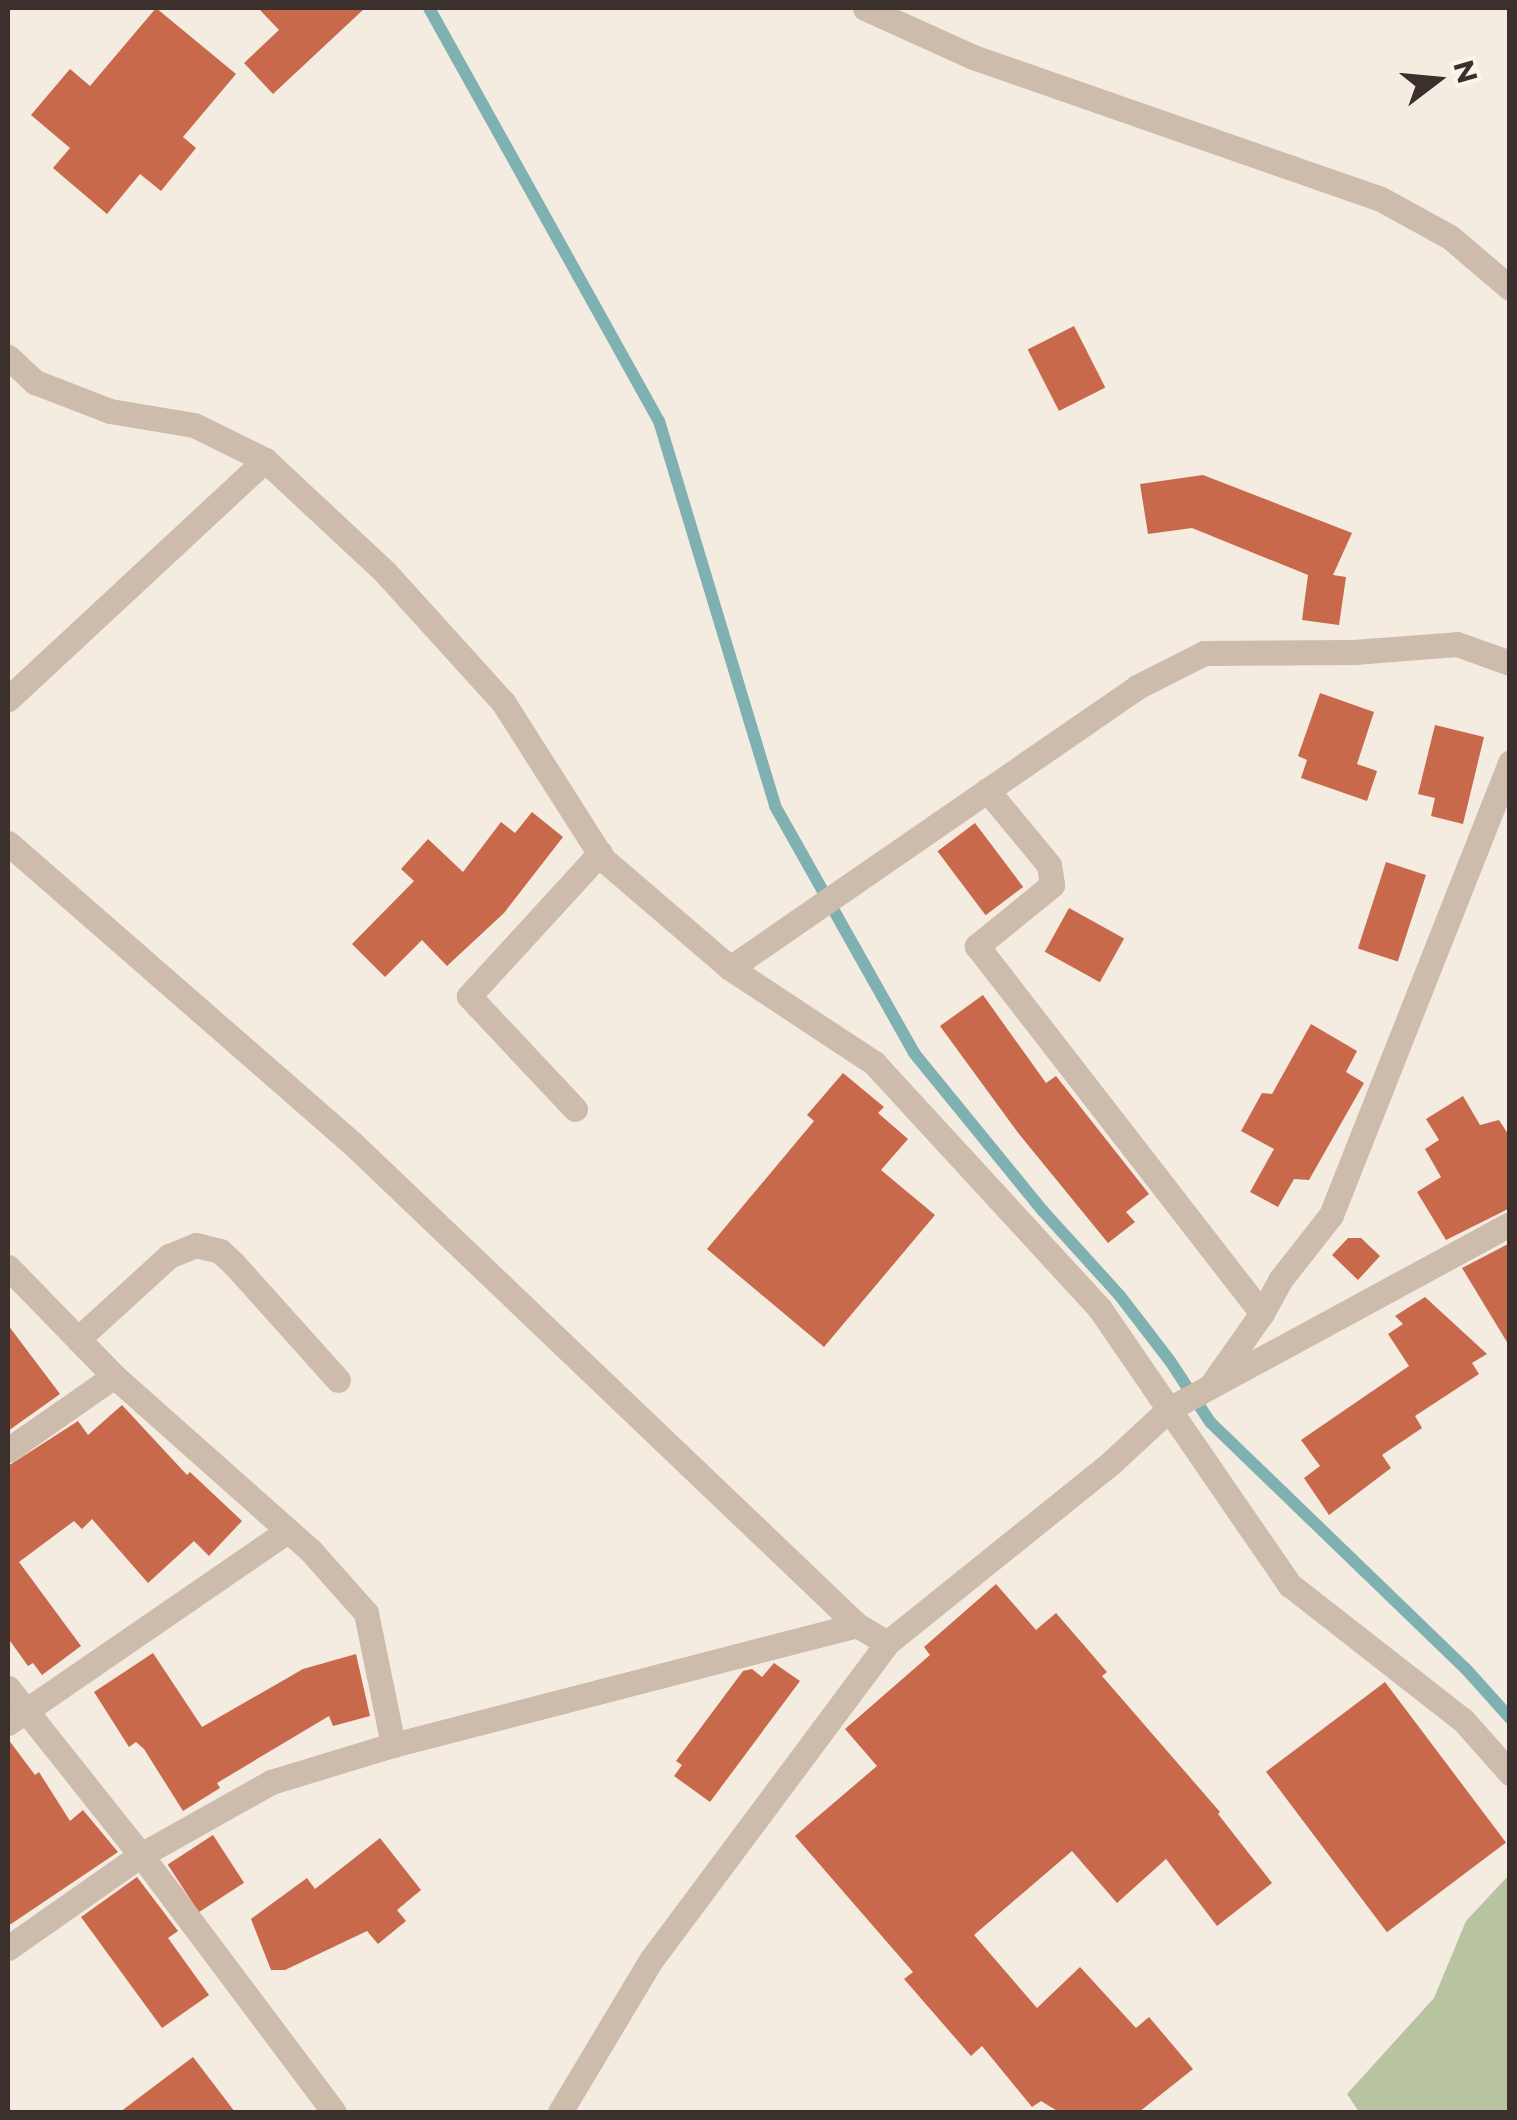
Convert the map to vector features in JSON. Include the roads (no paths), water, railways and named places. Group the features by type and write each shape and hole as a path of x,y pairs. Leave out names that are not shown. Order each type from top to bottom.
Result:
{"street":[{"path":"865,8 973,57 1379,198 1450,237 1510,288"},
{"path":"8,357 35,382 110,411 194,425 265,460 385,572 503,702 600,853 730,968 874,1063 1100,1309 1290,1584 1462,1720 1510,1773"},
{"path":"8,699 265,460"},
{"path":"730,968 1137,687 1204,653 1354,652 1457,644 1510,662"},
{"path":"1209,1388 1262,1314 1280,1280 1331,1214 1510,762"},
{"path":"986,790 1049,865 1052,885 976,946 1262,1314"},
{"path":"8,843 352,1144 857,1625 887,1643"},
{"path":"575,1108 469,996 600,853"},
{"path":"560,2112 652,1960 887,1643 1114,1461 1169,1409 1510,1224"},
{"path":"78,1339 170,1256 196,1244 220,1250 338,1380"},
{"path":"8,1267 114,1376 287,1531 366,1613 394,1745"},
{"path":"8,1450 114,1376"},
{"path":"16,1716 287,1531"},
{"path":"8,1948 141,1856 270,1782 394,1745 857,1625"},
{"path":"8,1688 16,1716 141,1856 334,2112"}],"waterway":[{"path":"429,8 659,421 775,806 914,1053 1043,1211 1120,1296 1210,1422 1466,1669 1510,1718"}]}
